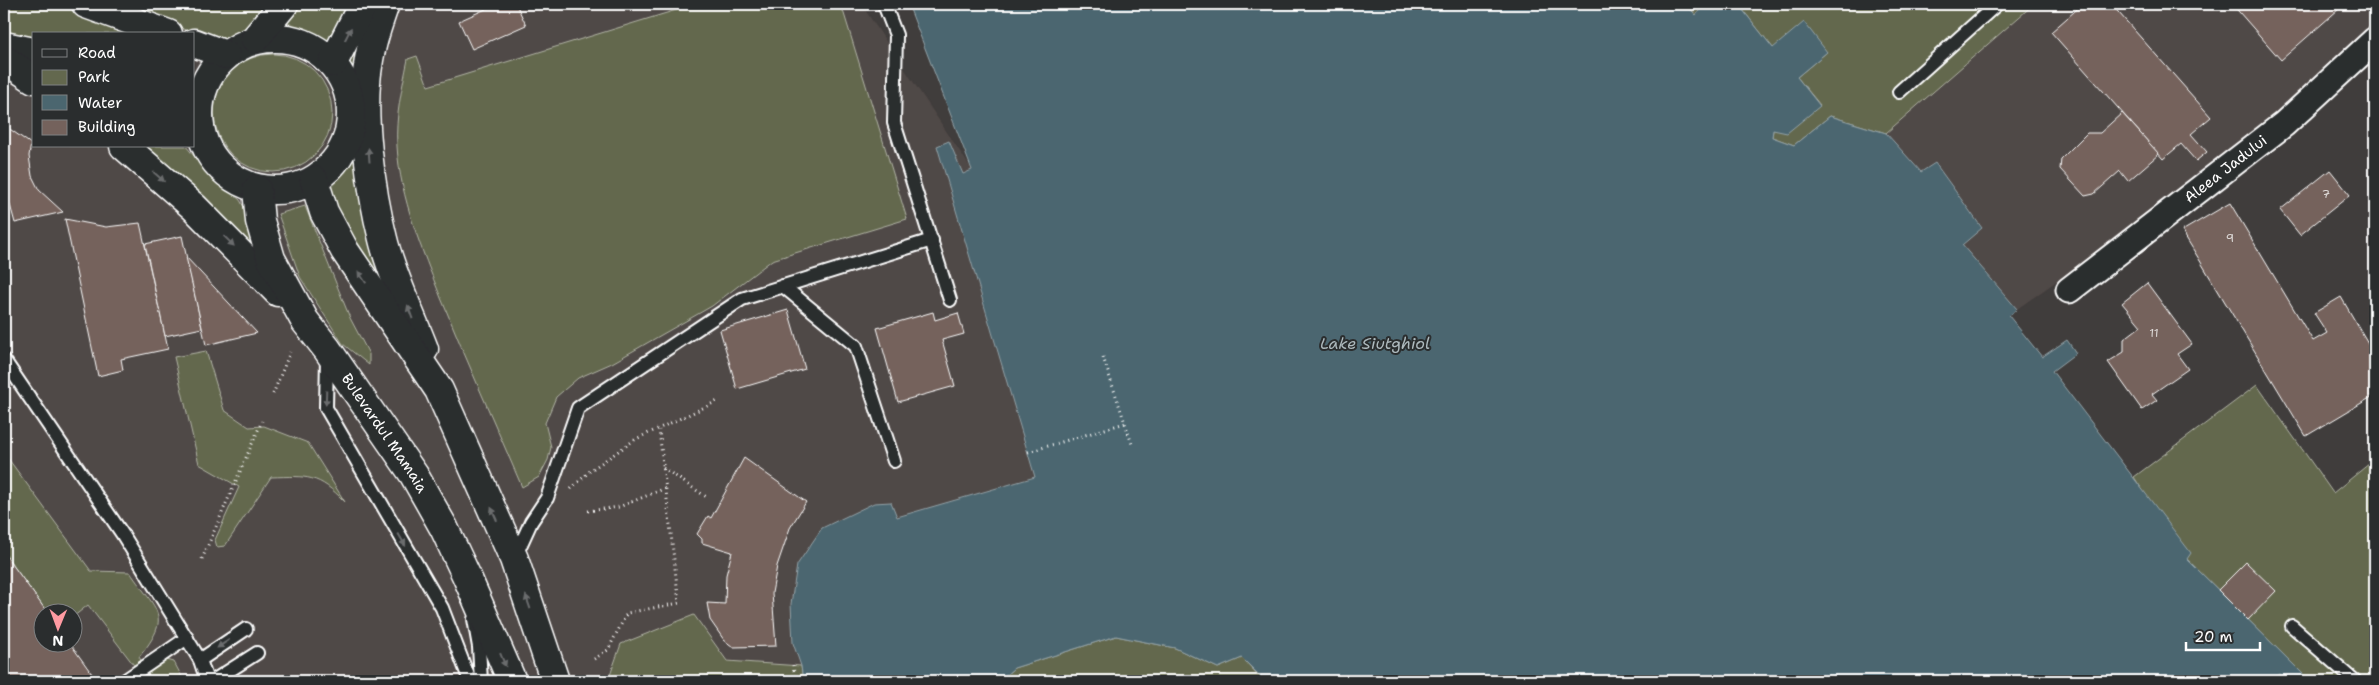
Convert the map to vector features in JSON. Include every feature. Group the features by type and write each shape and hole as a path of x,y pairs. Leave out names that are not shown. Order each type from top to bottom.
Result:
{"main road":[{"path":"86,4 163,32"},
{"path":"256,39 284,4"},
{"path":"333,64 363,4"},
{"path":"385,4 373,39 367,68 367,130 370,174 383,240 439,390 514,559 555,681"},
{"path":"287,38 304,43 320,51 333,64 343,80 350,98 352,117 348,136 341,153 329,168 314,180 295,188 276,190 257,188 240,182 225,172 212,159 199,138 198,105 203,86 212,69 226,55 240,45 256,39 287,38"},
{"path":"195,43 226,55"},
{"path":"4,46 32,52"},
{"path":"4,59 32,78"},
{"path":"126,148 194,207 305,321"},
{"path":"314,180 324,212 345,252 439,390"},
{"name":"Bulevardul Mamaia","path":"257,188 260,221 271,259 305,321 327,349 414,475 444,528 512,681"}],"street":[{"name":"Aleea Jadului","path":"2069,290 2284,124 2375,40"}],"lane":[{"path":"884,4 896,36 894,123 950,300"},
{"path":"1900,92 1997,4"},
{"path":"514,559 532,522 547,498 578,408 742,299 932,240"},
{"path":"784,286 856,346 894,462"},
{"path":"327,349 326,408 442,608 470,681"},
{"path":"4,360 123,534 200,660 208,681"},
{"path":"467,577 479,647 481,681"},
{"path":"2292,626 2355,681"},
{"path":"200,660 246,629"},
{"path":"124,681 187,638"},
{"path":"214,681 257,653"}],"path":[{"path":"4,220 5,226"},
{"path":"273,394 290,352"},
{"path":"1103,357 1132,444"},
{"path":"564,496 599,464 636,440 720,400"},
{"path":"202,559 262,421"},
{"path":"1028,452 1125,423"},
{"path":"594,659 608,650 627,613 680,603 659,430"},
{"path":"663,468 708,498"},
{"path":"588,510 619,507 666,488"},
{"path":"793,665 795,681"}],"shaded area":[{"path":"4,4 861,4 973,171 963,174 937,146 1035,477 897,517 797,565 791,604 793,643 801,666 803,681 4,681"},
{"path":"2034,4 2375,4 2375,22 2234,156 2017,309 1961,245 1982,227 1935,163 1921,172 1886,133"}],"green space":[{"path":"4,4 58,4 136,32 32,32 32,44 4,38"},
{"path":"141,4 275,4 245,30 224,43 118,7"},
{"path":"298,4 345,4 331,45 302,33 270,30"},
{"path":"696,4 841,4 907,219 772,260 712,306 612,363 578,378 556,397 545,423 551,447 548,460 539,477 522,487 441,298 407,204 399,165 397,124 408,59 417,56 428,86"},
{"path":"1692,4 1705,4 1696,15 1689,7"},
{"path":"1738,4 2034,4 1886,133 1830,116 1794,145 1772,137 1773,130 1820,105 1797,77 1827,52 1773,48"},
{"path":"359,26 363,59 415,344 360,257 325,185 352,149 357,115 345,61"},
{"path":"273,54 296,58 315,71 328,90 332,113 328,136 315,155 296,168 273,172 250,168 231,155 218,136 214,113 218,90 231,71 250,58"},
{"path":"147,148 188,148 206,171 240,200 246,211 260,263 214,206"},
{"path":"305,206 350,318 369,354 369,365 343,344 300,277 278,214"},
{"path":"4,281 8,298 4,314"},
{"path":"206,351 224,410 249,427 264,426 308,443 345,502 327,486 312,479 304,477 271,477 225,546 217,547 215,540 239,487 199,464 174,357"},
{"path":"2257,385 2333,493 2375,459 2375,681 2303,681 2306,677 2187,559 2134,477"},
{"path":"4,453 91,571 130,572 154,605 158,622 156,632 139,657 148,671 167,660 174,662 184,681 146,681 88,605 82,610 82,602 40,602 4,553"},
{"path":"694,615 727,661 801,666 803,681 608,681 621,644"},
{"path":"1116,636 1175,648 1218,668 1242,658 1264,681 999,681 1014,668"}],"water":[{"name":"Lake Siutghiol","path":"908,4 1692,4 1689,8 1696,15 1705,4 1738,4 1773,48 1804,22 1827,52 1797,77 1820,106 1787,133 1773,130 1772,137 1794,145 1830,116 1886,133 1921,172 1935,163 1982,228 1962,245 2017,309 2009,316 2042,357 2067,340 2076,353 2052,371 2191,553 2187,559 2306,677 2303,681 2289,681 2279,674 2273,678 2276,681 1265,681 1242,658 1218,668 1175,648 1116,636 1014,668 999,681 803,681 801,666 793,643 791,604 797,565 822,528 874,503 891,502 897,517 1035,477 937,146 949,141 963,174 972,170"}],"building":[{"path":"497,4 516,4 526,25 472,49 459,21"},
{"path":"2083,4 2111,4 2211,117 2191,134 2207,152 2196,161 2181,144 2163,159 2051,32"},
{"path":"2232,4 2334,4 2339,9 2281,60"},
{"path":"2122,113 2159,154 2128,181 2120,171 2094,194 2085,196 2060,169 2061,159 2087,133 2100,133"},
{"path":"4,125 31,144 29,156 32,176 39,190 63,212 15,223 4,183"},
{"path":"2330,170 2350,195 2300,235 2280,210"},
{"path":"2230,203 2313,341 2327,333 2314,313 2341,297 2375,355 2375,395 2306,436 2182,231"},
{"path":"65,219 106,227 140,223 168,349 121,359 123,370 98,376"},
{"path":"182,236 202,328 165,336 145,244"},
{"path":"186,257 257,333 206,345"},
{"path":"2147,283 2192,344 2177,354 2188,369 2152,394 2157,400 2142,410 2108,362 2124,352 2124,339 2141,326 2122,303"},
{"path":"788,310 805,369 737,389 720,330"},
{"path":"933,312 935,320 958,313 964,334 942,340 955,386 898,402 877,328"},
{"path":"744,458 806,502 790,528 777,566 772,593 776,646 733,647 724,640 710,620 707,603 725,604 726,575 732,552 702,543 702,539 697,534 708,516 711,518"},
{"path":"4,553 40,602 32,602 32,652 76,652 97,681 4,681 4,605 7,603 4,599"},
{"path":"2246,562 2276,591 2248,620 2218,590"}]}
